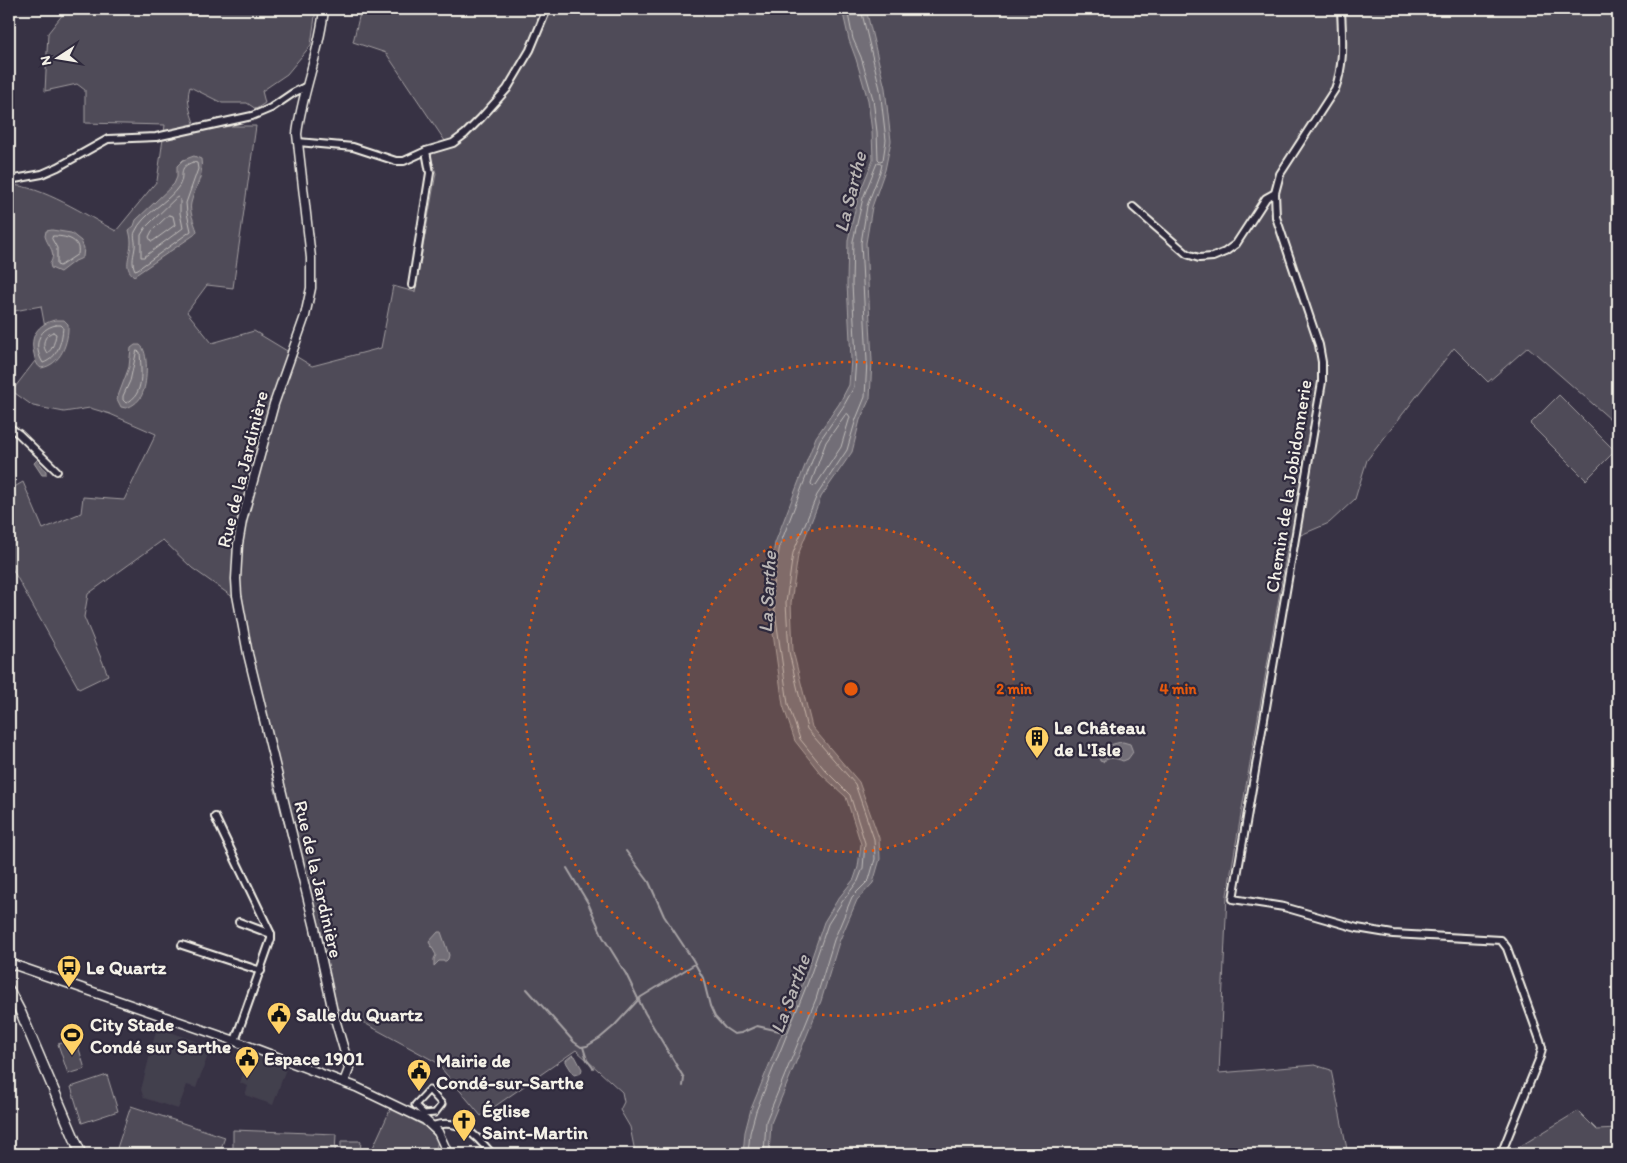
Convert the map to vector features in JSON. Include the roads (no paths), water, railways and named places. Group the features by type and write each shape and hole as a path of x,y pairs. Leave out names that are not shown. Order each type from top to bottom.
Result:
{"main road":[{"path":"9,990 21,1013 81,1154"}],"street":[{"name":"Rue de la Jardinière","path":"324,9 319,42 299,116 298,142 310,258 311,288 305,316 274,404 242,521 238,544 236,578 248,654 315,928 332,1012 348,1060 349,1069 344,1082"},
{"path":"298,142 353,147 396,162 404,161 453,142 465,134 507,89 530,50 547,9"},
{"name":"Chemin de la Jobidonnerie","path":"1341,9 1342,55 1340,76 1335,89 1280,174 1275,193 1276,217 1319,345 1322,362 1322,382 1233,900 1284,907 1357,928 1393,934 1501,940 1510,956 1542,1048 1501,1154"},
{"path":"9,180 42,174 108,139 156,137 252,116 271,108 292,93 307,86"},
{"path":"412,285 430,172 426,151"},
{"path":"1133,207 1187,254 1199,258 1213,257 1226,252 1236,244 1266,198 1275,193"},
{"path":"9,427 19,434 57,471"},
{"path":"215,817 272,939 235,1041"},
{"path":"239,922 271,934"},
{"path":"182,945 261,971"},
{"path":"9,963 235,1041 344,1082 417,1115 432,1126 442,1139 448,1154"},
{"path":"429,1090 442,1104 435,1113 424,1114 414,1105 429,1090"},
{"path":"432,1126 450,1123 465,1128 477,1137 492,1154"}],"water":[{"path":"842,9 866,9 885,88 891,141 885,170 872,207 866,243 872,361 870,398 860,420 852,452 821,497 798,555 791,603 793,651 812,727 859,782 879,838 880,859 873,883 857,900 839,942 821,1001 771,1123 769,1154 743,1154 745,1132 751,1109 804,980 824,922 838,899 854,879 858,867 861,844 846,797 821,774 795,741 783,705 767,590 775,543 816,437 839,404 849,385 851,359 847,284 848,240 858,197 873,160 868,100 849,40"},
{"path":"194,156 201,159 202,166 191,206 192,217 197,231 194,235 134,276 128,269 131,242 129,230 134,226 136,220 174,184 177,177 177,166 183,160"},
{"path":"46,231 71,233 81,241 84,248 83,257 60,272 51,268 50,264 53,256 45,236"},
{"path":"55,320 64,320 68,324 65,345 59,358 48,366 41,368 35,358 33,348 34,336 44,324"},
{"path":"135,345 140,345 145,354 145,382 139,400 126,408 121,407 117,399 129,367 131,348"},
{"path":"37,460 46,471 46,475 42,475 34,463"},
{"path":"1123,742 1130,744 1133,752 1128,759 1123,761 1110,758 1103,762 1100,761 1099,753 1104,748"},
{"path":"438,932 441,932 449,955 446,961 439,961 434,966 436,955 429,942"},
{"path":"572,1055 575,1056 582,1069 581,1073 574,1075 566,1062"}],"waterway":[{"name":"La Sarthe","path":"626,851 649,882 664,916 703,978 710,1006 715,1017 725,1028 734,1034 757,1026 784,1032"},
{"path":"567,868 588,903 603,937 626,974 645,1013 684,1078 683,1086"},
{"path":"527,989 574,1042 581,1047 587,1046 600,1038 641,997 695,964"},
{"path":"583,1047 587,1060 593,1068"}],"place":[{"name":"Le Château de L'Isle","path":"1037,759"},
{"name":"Le Quartz","path":"69,988"},
{"name":"Salle du Quartz","path":"279,1035"},
{"name":"City Stade Condé sur Sarthe","path":"72,1056"},
{"name":"Espace 1901","path":"247,1079"},
{"name":"Mairie de Condé-sur-Sarthe","path":"419,1092"},
{"name":"Église Saint-Martin","path":"464,1142"}]}
